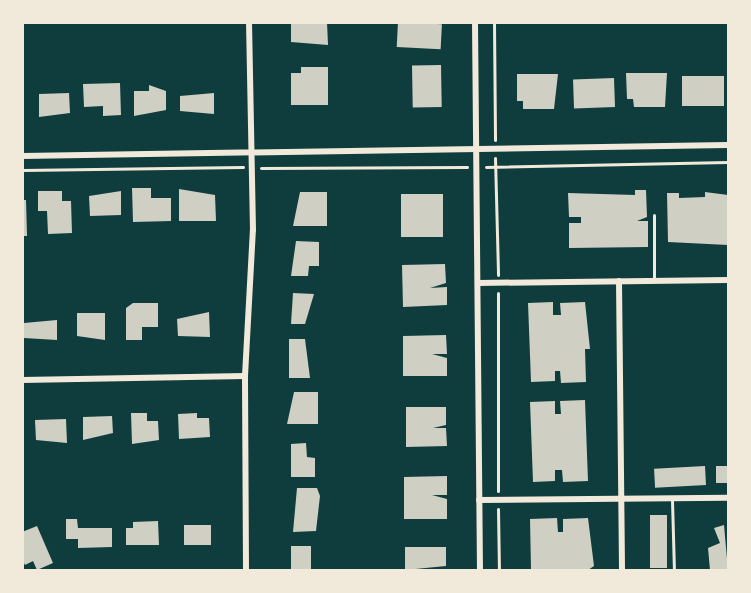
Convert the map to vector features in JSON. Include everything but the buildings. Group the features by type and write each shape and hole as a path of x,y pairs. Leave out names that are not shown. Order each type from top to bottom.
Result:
{"street":[{"path":"246,570 245,376 252,166 249,22"},
{"path":"475,22 478,149 480,570"},
{"path":"22,156 729,145"},
{"path":"479,283 729,280"},
{"path":"619,281 622,570"},
{"path":"22,380 245,376"},
{"path":"479,500 729,498"}],"lane":[{"path":"654,215 654,280"},
{"path":"672,498 674,570"}],"path":[{"path":"494,22 499,570"},
{"path":"22,170 252,166 495,167 729,162"}]}
